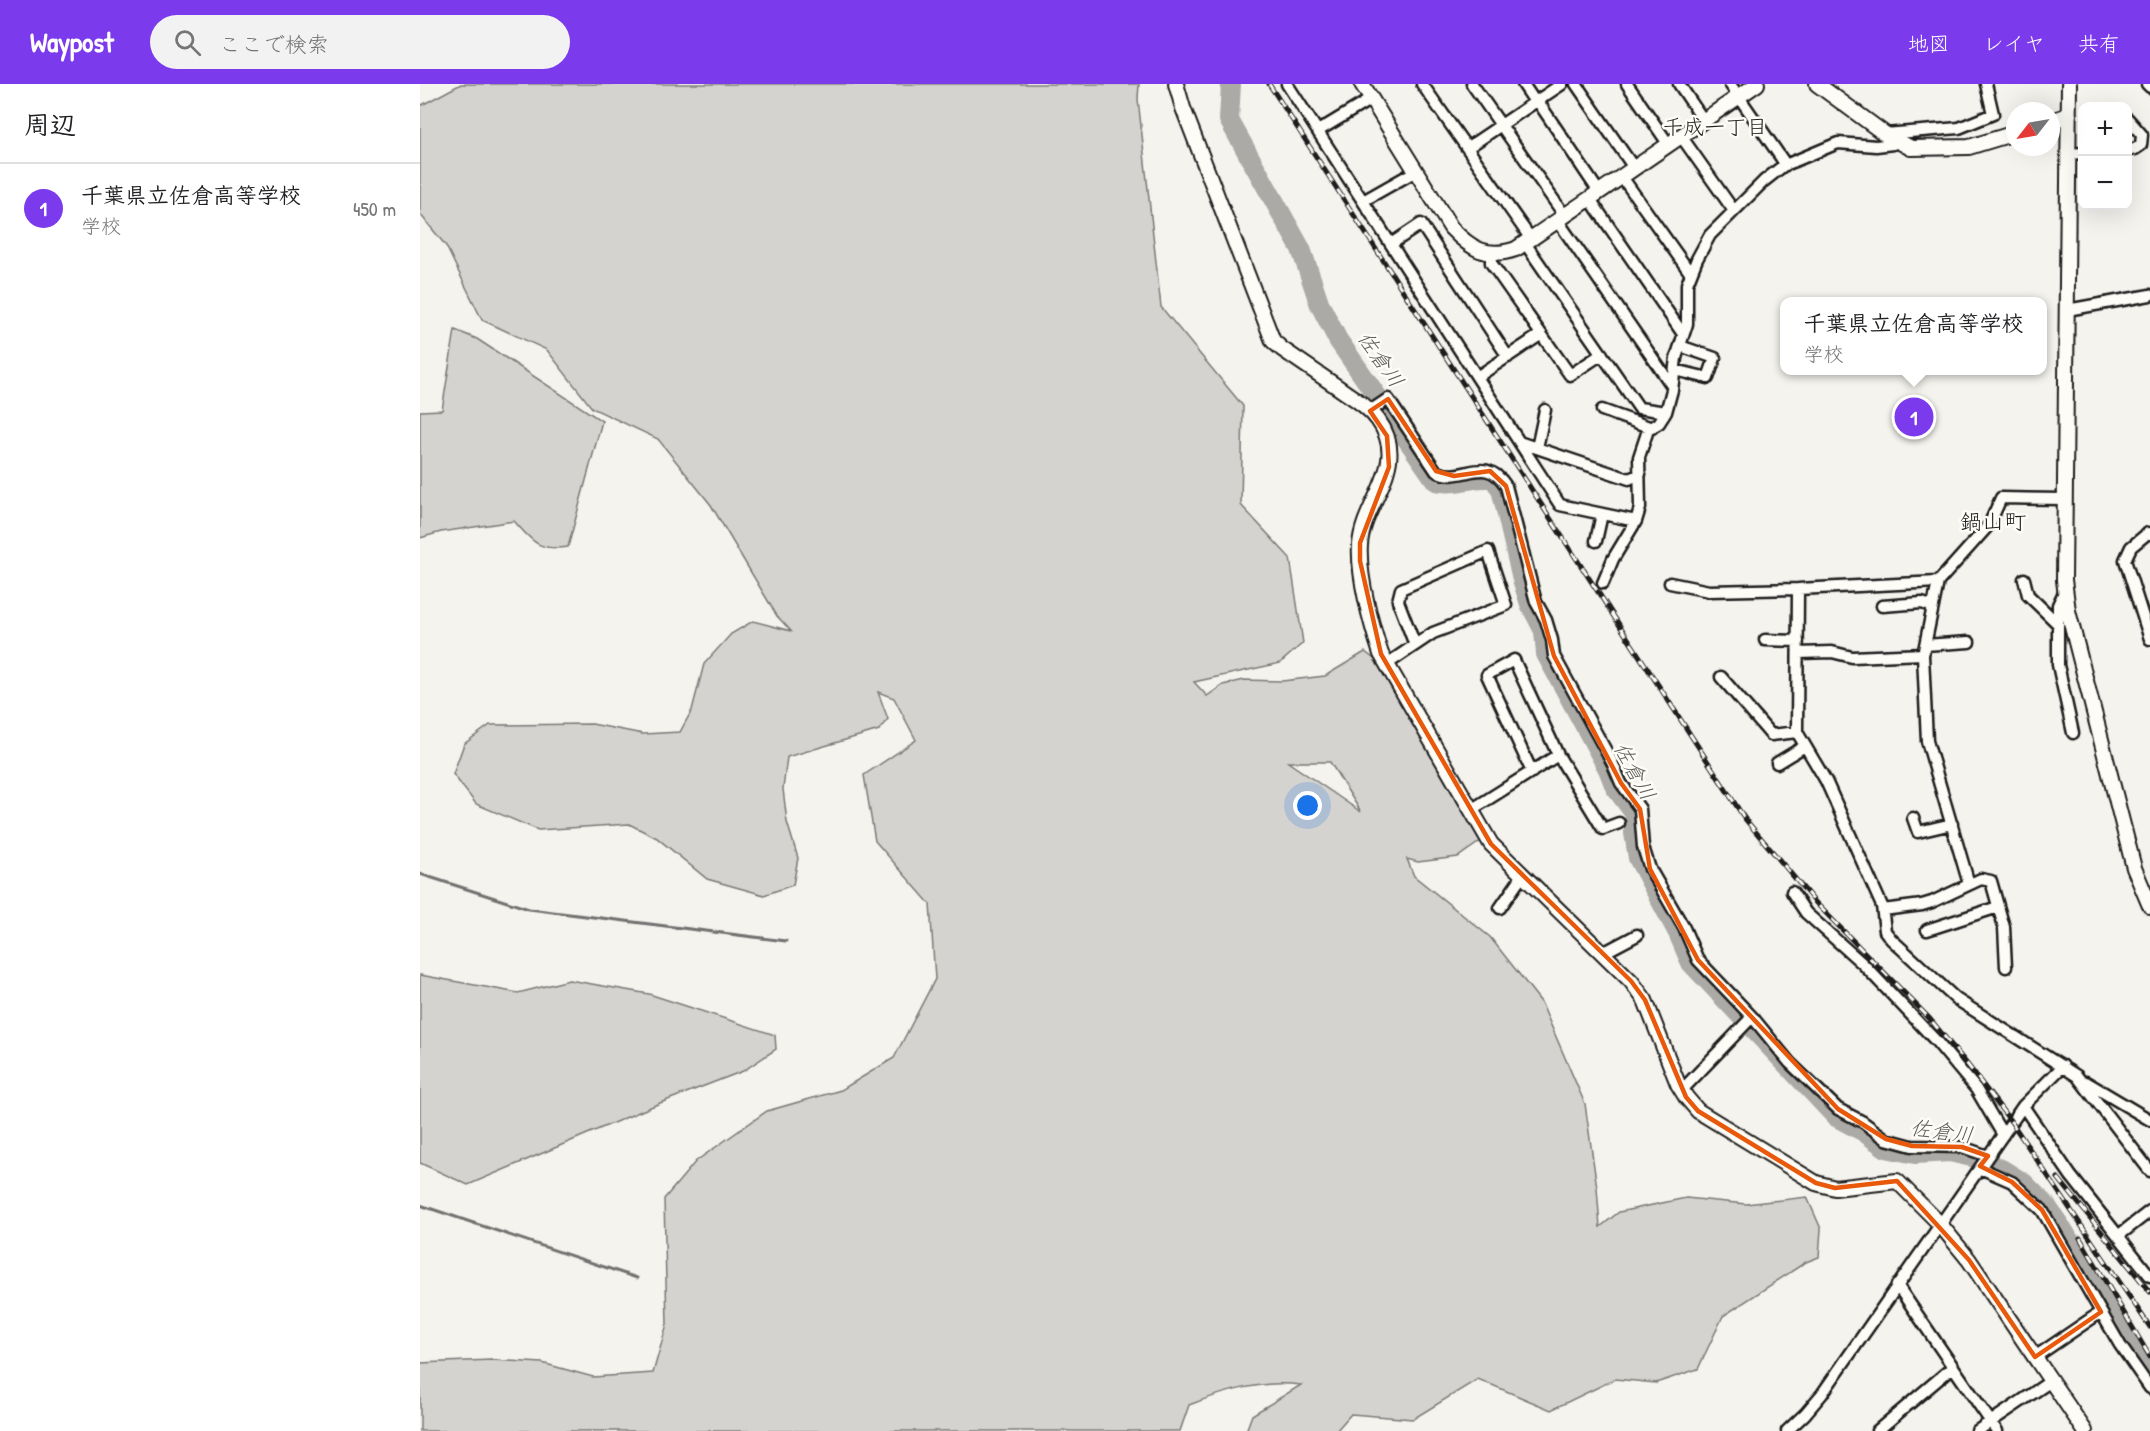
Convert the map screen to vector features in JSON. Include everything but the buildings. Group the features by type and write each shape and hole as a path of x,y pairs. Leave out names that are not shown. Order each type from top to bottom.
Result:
{"street":[{"path":"1176,84 1272,341 1370,411 1379,421 1387,436 1390,452 1389,468 1363,529 1360,543 1360,561 1375,635 1381,654 1491,844 1631,981 1645,1000 1682,1090 1698,1112 1816,1183 1834,1188 1897,1180 1939,1223 1969,1260 2085,1431"},
{"path":"1287,84 1560,505 1636,521"},
{"path":"1362,84 1451,228 1467,245 1491,253 1505,253 1516,249 1757,84"},
{"path":"1422,84 1639,408 1666,412"},
{"path":"1472,84 1672,386"},
{"path":"1523,84 1683,334"},
{"path":"1467,148 1562,84"},
{"path":"1576,84 1634,168"},
{"path":"1627,84 1669,145"},
{"path":"1678,84 1704,121"},
{"path":"1730,84 1786,165"},
{"path":"1889,137 1959,128 1993,114 1986,84"},
{"path":"2069,84 2069,115 2076,154 2067,310 2065,590 2068,611 2134,868 2150,906"},
{"path":"2146,84 2150,87"},
{"path":"1824,85 1889,137 1911,148 1970,147 2006,136"},
{"path":"1318,131 1371,99"},
{"path":"2060,118 2069,115"},
{"path":"2132,124 2142,135 2141,145 2132,149"},
{"path":"1681,136 1734,211"},
{"path":"1603,583 1613,559 1636,521 1640,508 1639,457 1648,430 1659,423 1666,412 1687,324 1687,284 1710,235 1764,181 1786,165 1838,143 1876,146 1893,144 1889,137"},
{"path":"1363,201 1416,171"},
{"path":"1622,177 1691,274"},
{"path":"1391,244 1421,224 1508,357"},
{"path":"1491,253 1491,263 1570,375 1602,354"},
{"path":"2067,310 2150,295"},
{"path":"1477,377 1540,335"},
{"path":"1675,370 1708,378 1715,358 1680,346"},
{"path":"1370,411 1388,399 1436,471 1454,476 1478,469 1490,471 1500,476 1506,486 1536,602 1546,620 1554,656 1612,762 1621,783 1640,809 1643,847 1650,869 1684,928 1698,960 1752,1017 1790,1063 1838,1109 1863,1122 1886,1139 1912,1146 1962,1147 1988,1156"},
{"path":"1537,448 1545,410"},
{"path":"1602,410 1652,428"},
{"path":"1519,442 1629,479 1640,474"},
{"path":"1970,884 1927,741 1924,650 1938,582 1989,525 2001,498 2064,499"},
{"path":"1596,542 1602,514"},
{"path":"2149,532 2131,547 2125,560 2150,639"},
{"path":"1387,664 1433,633 1506,605 1488,551 1401,589 1398,601 1414,645"},
{"path":"2024,579 2028,595 2058,624"},
{"path":"1670,583 1709,591 1938,582"},
{"path":"1798,589 1797,732 1826,781 1883,910 1885,931 1956,999 2063,1066 2079,1079 2150,1120"},
{"path":"2065,590 2058,605 2058,665 2073,733"},
{"path":"1882,606 1922,603 1933,607"},
{"path":"1765,640 1798,641"},
{"path":"1798,653 1832,652 1852,657 1924,650 1969,642"},
{"path":"1532,772 1486,675 1514,660 1558,755 1603,829 1619,823"},
{"path":"1721,677 1771,735 1797,732"},
{"path":"1777,763 1805,746"},
{"path":"1471,810 1558,755"},
{"path":"1913,818 1918,832 1952,824"},
{"path":"1500,908 1522,875"},
{"path":"1883,910 1932,902 1981,879 1991,881 2004,927 2006,967"},
{"path":"1792,892 1806,913 1863,964 1936,1041 1977,1089 2003,1135"},
{"path":"1927,930 1998,908"},
{"path":"1603,953 1637,934"},
{"path":"1682,1090 1741,1025 1752,1017"},
{"path":"1786,1431 1805,1414 1821,1394 2023,1106 2063,1066"},
{"path":"2079,1079 2150,1172"},
{"path":"2023,1106 2071,1176 2150,1276"},
{"path":"1980,1168 2012,1182 2042,1210 2120,1345 2150,1388"},
{"path":"2118,1236 2150,1211"},
{"path":"1897,1285 1994,1426"},
{"path":"2035,1357 2101,1312"},
{"path":"1877,1431 1953,1367"},
{"path":"1977,1431 1994,1426 2051,1381"}],"highlighted area":[{"path":"1388,399 1436,471 1454,476 1490,471 1506,486 1554,656 1621,783 1640,809 1650,869 1698,960 1838,1109 1886,1139 1912,1146 1962,1147 1988,1156 1980,1166 2012,1182 2042,1210 2101,1312 2035,1357 1969,1260 1897,1181 1835,1188 1816,1183 1698,1111 1686,1097 1645,1000 1631,981 1491,844 1381,654 1360,561 1360,543 1389,467 1387,436 1370,411"}],"shaded area":[{"path":"461,84 1139,84 1138,99 1161,307 1243,406 1241,505 1290,558 1303,643 1280,663 1194,682 1207,696 1223,685 1244,680 1282,681 1325,676 1365,652 1394,674 1488,836 1458,857 1418,862 1407,859 1414,876 1490,937 1541,1002 1585,1104 1600,1227 1619,1212 1686,1198 1746,1204 1807,1197 1821,1229 1819,1257 1806,1262 1723,1316 1698,1369 1656,1383 1615,1379 1551,1410 1478,1379 1413,1419 1351,1414 1336,1431 1246,1431 1252,1415 1301,1385 1272,1384 1216,1395 1189,1405 1180,1431 420,1431 420,1363 491,1360 542,1363 593,1377 653,1373 667,1324 664,1199 696,1161 767,1111 841,1090 894,1058 935,979 930,904 875,841 864,775 916,740 894,698 878,692 888,719 879,730 787,757 783,789 787,822 798,858 793,885 764,895 707,879 657,838 629,824 538,830 476,804 453,774 464,744 490,725 592,724 643,734 680,732 692,710 704,664 731,634 753,621 791,631 777,616 711,505 658,439 592,408 547,350 482,320 446,246 420,214 420,106","holes":["1288,762 1330,762 1361,812"]},
{"path":"455,330 477,339 602,421 568,547 543,546 532,540 514,521 441,532 420,538 420,411 442,410"},
{"path":"420,975 518,993 569,980 649,994 775,1035 776,1049 743,1071 660,1103 468,1185 420,1163"}],"waterway":[{"name":"佐倉川","path":"1231,84 1229,120 1301,249 1320,305 1338,340 1436,481 1493,478 1501,489 1522,579 1530,604 1544,631 1546,654 1608,769 1615,787 1635,814 1634,833 1638,858 1678,933 1691,963 1836,1117 1864,1132 1886,1148 1915,1154 1950,1152 1976,1158 2003,1170 2024,1183 2045,1204 2065,1233 2130,1347 2150,1376"},
{"path":"420,874 529,909 786,941"},
{"path":"420,1205 637,1278"}],"railway":[{"path":"1269,84 1745,819 1814,901 1930,1019 1967,1064 2012,1123 2150,1327"},
{"path":"2058,1178 2150,1292"},
{"path":"2080,1238 2150,1357"}],"place":[{"name":"千葉県立佐倉高等学校","path":"1914,417"}],"district":[{"name":"千成一丁目","path":"1715,126"},
{"name":"鍋山町","path":"1993,521"}]}
